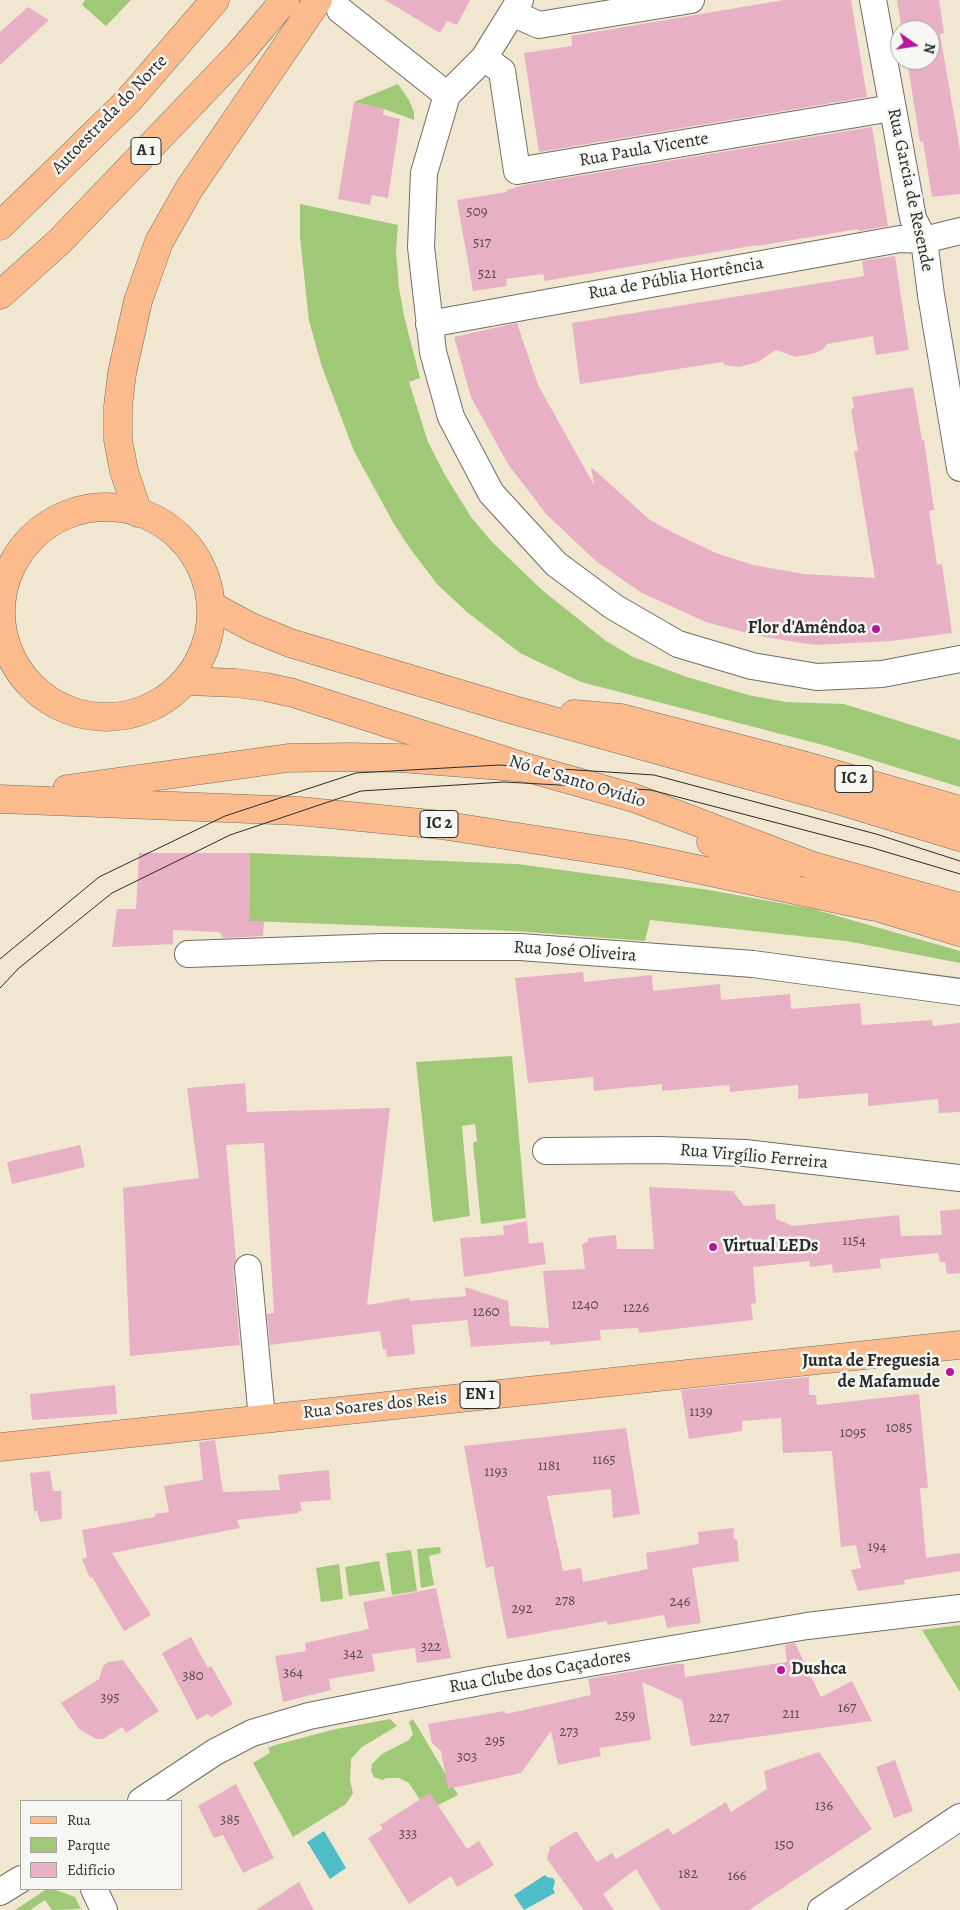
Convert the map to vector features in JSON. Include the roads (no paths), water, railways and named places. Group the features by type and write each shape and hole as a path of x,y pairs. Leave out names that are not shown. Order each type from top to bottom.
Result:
{"main road":[{"name":"Autoestrada do Norte","path":"0,226 128,101 215,0"},
{"name":"A 1","path":"0,295 60,240 240,53 285,0"},
{"path":"138,512 124,471 118,440 118,406 122,373 138,301 159,242 189,189 329,5"},
{"path":"0,542 33,532 62,516 95,508 138,512 161,523 179,536 193,554 206,578 212,606 211,625 206,646 197,668 189,681 168,699 136,713 111,716 85,714 57,704 43,696 28,683 16,667 1,630 0,604 6,577 15,554 33,532"},
{"name":"IC 2","path":"212,606 251,628 282,640 510,709 838,800 960,837"},
{"name":"Nó de Santo Ovídio","path":"189,681 236,683 293,693 528,768 634,798 813,866 960,907"},
{"name":"IC 2","path":"510,709 621,718 799,764 960,810"},
{"name":"IC 2","path":"0,798 288,758 349,756 400,758 528,768"},
{"name":"IC 2","path":"0,798 299,811 441,825 626,854 870,906"},
{"name":"IC 2","path":"634,798 744,861 870,906 960,932"},
{"name":"Rua Soares dos Reis","path":"0,1446 960,1345"}],"street":[{"path":"691,0 540,25 516,6 484,58 447,95 424,173 421,247 433,352 451,417 490,494 556,564 614,607 678,644 752,666 817,677 882,674 960,659"},
{"name":"Rua Garcia de Resende","path":"873,0 913,218 924,240 931,295 960,468"},
{"path":"329,5 447,95"},
{"name":"Rua Paula Vicente","path":"484,58 502,71 517,171 892,108"},
{"name":"Rua de Públia Hortência","path":"429,324 900,239 924,240 960,231"},
{"name":"Rua José Oliveira","path":"188,954 382,947 520,948 753,964 960,992"},
{"name":"Rua Virgílio Ferreira","path":"546,1151 659,1150 745,1153 960,1178"},
{"path":"248,1268 262,1419"},
{"name":"Rua Clube dos Caçadores","path":"143,1800 216,1752 252,1733 309,1716 490,1680 807,1626 960,1608"},
{"path":"821,1910 960,1817"},
{"path":"0,1892 20,1880"},
{"path":"94,1890 104,1910"}],"water":[{"path":"324,1831 346,1868 330,1879 307,1842"},
{"path":"545,1875 553,1878 555,1893 524,1910 514,1895"}],"tram line":[{"path":"0,959 99,877 225,816 356,773 499,765 654,775 876,834 960,861"},
{"path":"0,988 19,968 112,893 230,835 361,791 504,782 651,790 873,848 960,874"}],"place":[{"name":"Flor d'Amêndoa","path":"876,629"},
{"name":"Virtual LEDs","path":"713,1247"},
{"name":"Junta de Freguesia de Mafamude","path":"950,1372"},
{"name":"Dushca","path":"781,1670"}]}
